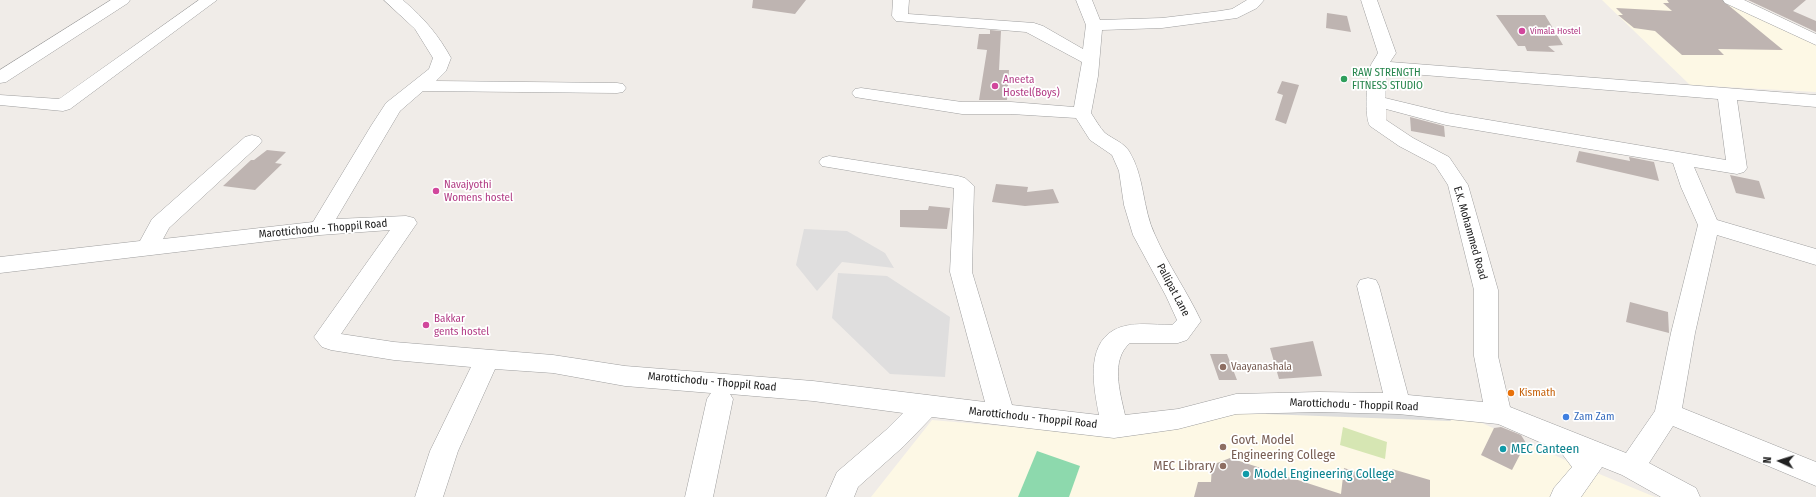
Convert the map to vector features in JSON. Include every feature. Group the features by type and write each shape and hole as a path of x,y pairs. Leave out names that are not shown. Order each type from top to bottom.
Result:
{"street":[{"path":"0,78 122,0"},
{"path":"0,100 63,105 209,0"},
{"path":"320,228 380,126 393,107 437,71 442,58 434,41 401,6 392,0"},
{"path":"900,0 900,16 902,18 1028,27 1037,30 1091,60"},
{"path":"861,93 962,108 1011,108 1082,112 1091,60 1094,25 1084,0"},
{"path":"1094,25 1162,23 1220,16 1238,13 1256,0"},
{"name":"E.K. Mohammed Road","path":"1369,0 1387,53 1379,66 1376,101 1377,122 1406,142 1442,161 1458,185 1486,290 1486,356 1498,414"},
{"path":"1730,0 1816,40"},
{"path":"1379,66 1816,101"},
{"path":"420,86 617,88"},
{"path":"1376,101 1446,119 1514,129 1737,168 1727,94"},
{"name":"Pallipat Lane","path":"1082,112 1097,136 1120,152 1128,171 1134,205 1144,235 1178,296 1189,321 1178,334 1124,336 1111,346 1104,365 1114,427"},
{"path":"148,248 160,224 252,141"},
{"path":"1632,467 1668,413 1683,333 1709,225 1690,187 1681,159"},
{"path":"830,162 958,182 964,186 961,272 1002,415"},
{"name":"Marottichodu - Thoppil Road","path":"1,266 320,228 361,224 406,223 326,337 331,341 394,351 552,364 625,376 813,391 926,406 1114,427 1178,418 1236,404 1319,402 1398,404 1498,414 1522,422 1569,443 1588,466 1564,497"},
{"path":"1709,225 1816,256"},
{"path":"1368,286 1398,404"},
{"path":"429,497 444,451 487,359"},
{"path":"700,497 720,399"},
{"path":"840,497 847,480 895,438 926,406"},
{"path":"1668,413 1816,474"},
{"path":"1569,443 1632,467 1686,497"}],"shaded area":[{"path":"1602,0 1726,0 1816,43 1816,92 1690,85"},
{"path":"804,229 847,231 885,253 894,268 842,262 817,291 796,265"},
{"path":"838,273 887,276 950,317 945,377 890,374 832,318"},
{"name":"Govt. Model Engineering College","path":"1241,406 1457,412 1563,459 1655,497 871,497 932,420 1118,436"},
{"path":"1264,407 1447,413 1451,421 1266,414"}],"green space":[{"path":"1343,427 1387,442 1385,459 1340,445"},
{"path":"1037,451 1080,466 1069,497 1018,497"}],"building":[{"path":"753,0 806,0 795,14 752,8"},
{"path":"1667,0 1722,0 1783,50 1718,49 1724,55 1682,55 1655,31 1634,28 1618,15 1623,15 1616,8 1672,11 1663,3 1669,3"},
{"path":"1748,0 1806,0 1793,11 1816,21 1816,32"},
{"path":"1327,13 1347,16 1351,32 1326,28"},
{"name":"Vimala Hostel","path":"1496,15 1545,15 1563,45 1548,46 1555,52 1527,51 1525,46 1518,46"},
{"path":"990,30 1001,31 999,70 1009,70 1007,100 979,100 987,50 977,49 979,34 990,34"},
{"path":"1282,81 1299,85 1286,124 1275,120 1283,95 1277,93"},
{"path":"1410,117 1444,126 1445,137 1411,131"},
{"path":"267,150 286,152 275,163 282,164 255,190 223,186 251,160 254,160"},
{"path":"1579,151 1630,161 1629,157 1654,162 1659,181 1576,162"},
{"path":"1730,175 1759,181 1765,199 1736,193"},
{"path":"996,184 1028,187 1027,192 1053,189 1059,203 1025,206 992,202"},
{"path":"929,206 950,208 947,229 900,227 900,210 928,210"},
{"path":"1630,302 1668,312 1669,333 1626,322"},
{"path":"1313,341 1322,376 1279,379 1270,348"},
{"name":"Vaayanashala","path":"1210,354 1227,354 1237,380 1219,380"},
{"name":"MEC Canteen","path":"1501,427 1521,435 1526,443 1512,470 1481,455 1494,428"},
{"name":"Model Engineering College","path":"1230,458 1341,494 1344,468 1391,483 1392,469 1430,480 1430,497 1194,497 1198,482 1211,482 1212,465"}],"place":[{"name":"Vimala Hostel","path":"1522,31"},
{"name":"RAW STRENGTH FITNESS STUDIO","path":"1344,79"},
{"name":"Aneeta Hostel(Boys)","path":"995,86"},
{"name":"Navajyothi Womens hostel","path":"436,191"},
{"name":"Bakkar gents hostel","path":"426,325"},
{"name":"Vaayanashala","path":"1223,367"},
{"name":"Kismath","path":"1511,393"},
{"name":"Zam Zam","path":"1566,417"},
{"name":"Govt. Model Engineering College","path":"1223,447"},
{"name":"MEC Canteen","path":"1503,449"},
{"name":"MEC Library","path":"1223,466"},
{"name":"Model Engineering College","path":"1246,474"}]}
